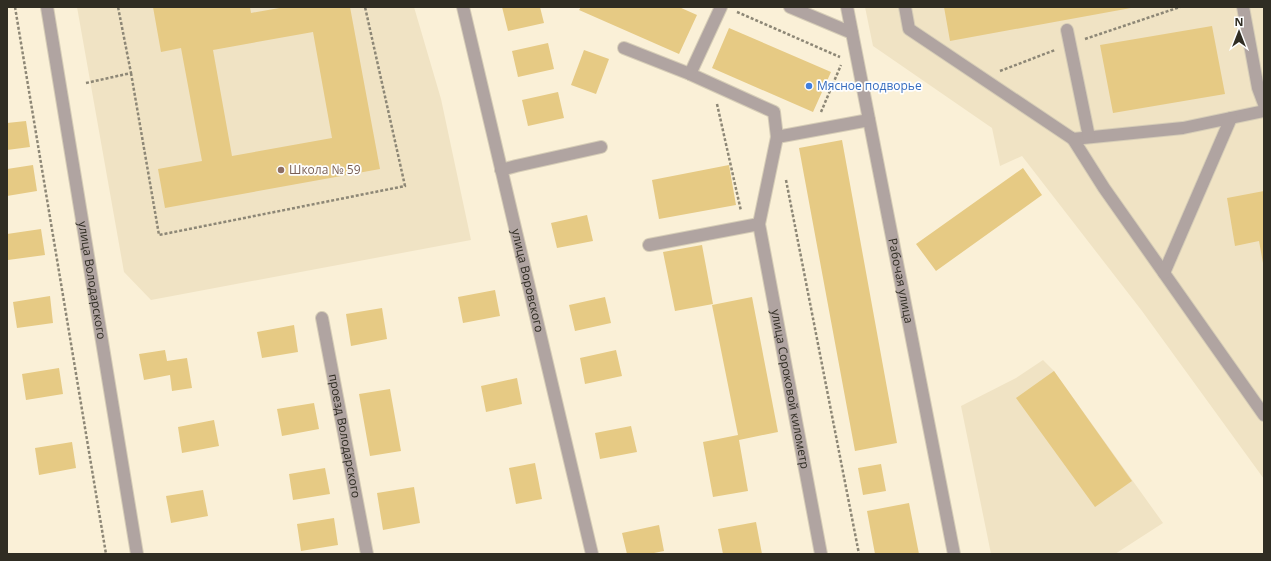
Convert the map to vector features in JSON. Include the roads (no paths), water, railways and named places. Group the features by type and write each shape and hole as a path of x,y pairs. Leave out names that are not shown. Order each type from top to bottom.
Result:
{"street":[{"name":"улица Володарского","path":"47,7 137,554"},
{"name":"улица Воровского","path":"463,7 592,554"},
{"path":"790,7 852,33"},
{"name":"Рабочая улица","path":"847,7 954,554"},
{"path":"905,7 908,29 1072,139 1104,188 1264,415"},
{"path":"1242,7 1258,88 1264,104"},
{"path":"690,74 727,8"},
{"path":"1066,30 1089,137"},
{"path":"624,48 690,74 774,112 777,137 760,224 649,245"},
{"path":"1072,139 1183,128 1264,111"},
{"path":"1164,273 1231,118"},
{"path":"777,137 869,120"},
{"path":"501,170 601,147"},
{"name":"улица Сороковой километр","path":"760,224 821,554"},
{"name":"проезд Володарского","path":"322,318 367,554"}],"place":[{"name":"Мясное подворье","path":"809,86"},
{"name":"Школа № 59","path":"281,170"}]}
